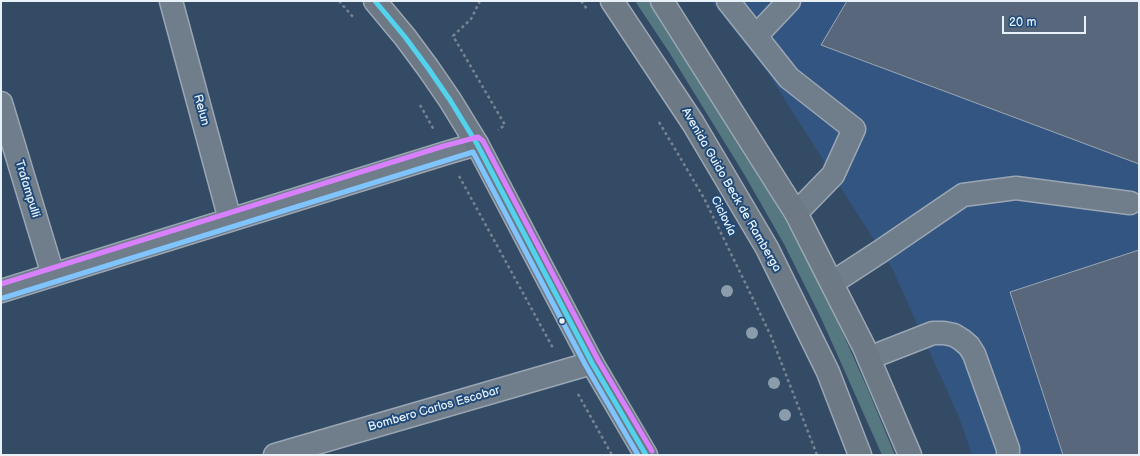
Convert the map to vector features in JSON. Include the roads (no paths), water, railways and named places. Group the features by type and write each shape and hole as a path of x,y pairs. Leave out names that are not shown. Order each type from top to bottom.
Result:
{"main road":[{"path":"375,1 405,36 428,68 477,144 592,363 646,455"},
{"name":"Avenida Guido Beck de Ramberga","path":"612,1 692,123 767,248 828,372 860,455"},
{"path":"662,1 796,213 869,358 910,455"}],"street":[{"name":"Relun","path":"171,1 230,220"},
{"path":"728,1 789,78 854,129 833,175 796,213"},
{"path":"756,36 789,1"},
{"name":"Trafampulli","path":"1,102 53,275"},
{"path":"1,291 477,144"},
{"path":"832,283 964,195 1016,188 1130,203"},
{"path":"869,358 932,333 954,335 962,340 969,346 974,354 1008,448 1008,455"},
{"name":"Bombero Carlos Escobar","path":"275,455 592,363"}]}
